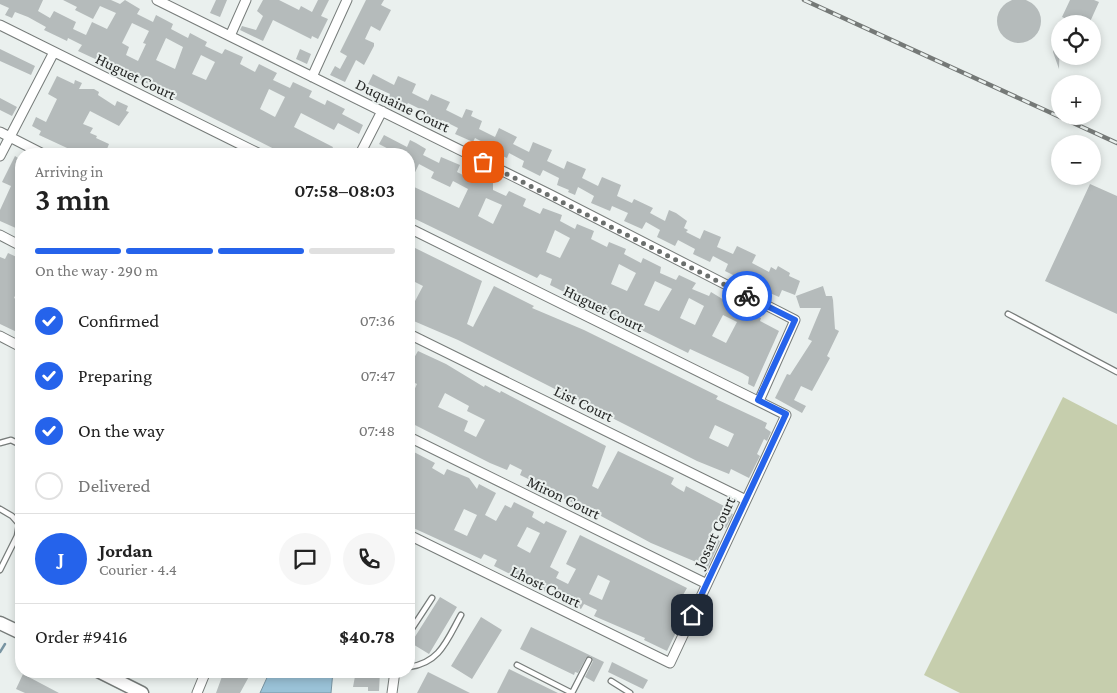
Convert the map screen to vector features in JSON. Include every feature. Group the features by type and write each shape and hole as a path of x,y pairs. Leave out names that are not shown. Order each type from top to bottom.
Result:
{"street":[{"name":"Duquaine Court","path":"157,0 382,111 795,320 758,400"},
{"path":"230,36 246,0"},
{"path":"312,77 347,0"},
{"name":"Huguet Court","path":"0,25 248,148"},
{"path":"0,156 54,52"},
{"path":"363,148 382,111"},
{"path":"0,132 31,148"},
{"name":"Huguet Court","path":"415,231 786,414"},
{"path":"0,236 15,243"},
{"path":"0,336 15,344"},
{"name":"List Court","path":"415,337 746,500"},
{"name":"Josart Court","path":"670,663 786,414"},
{"name":"Miron Court","path":"415,440 707,584"},
{"name":"Lhost Court","path":"415,539 670,663"},
{"path":"0,623 15,631"},
{"path":"112,678 142,693"},
{"path":"197,693 203,678"},
{"path":"392,693 394,678"}],"lane":[{"path":"1008,314 1117,372"},
{"path":"0,443 11,440 15,442"},
{"path":"0,509 15,519"},
{"path":"0,570 15,540"},
{"path":"415,624 432,598"},
{"path":"415,666 429,662 437,655 461,615"},
{"path":"517,665 572,693 588,660"},
{"path":"611,681 630,693"}],"green space":[{"path":"1063,397 1117,425 1117,693 960,693 924,675"}],"water":[{"path":"267,678 332,678 331,693 260,693"}],"building":[{"path":"1019,-1 1031,3 1037,9 1041,21 1037,33 1031,39 1019,43 1007,39 1001,33 997,21 1001,9 1007,3"},
{"path":"0,0 43,0 38,11 50,18 54,11 76,22 73,29 86,35 92,22 107,29 116,13 100,6 93,19 75,10 77,7 63,0 111,0 120,4 125,0 140,9 137,14 153,22 156,15 173,24 171,29 188,38 190,33 207,42 205,46 222,54 225,49 243,57 240,64 255,72 259,64 277,73 273,80 290,88 293,82 312,91 309,97 325,105 327,100 345,109 342,114 363,125 359,134 338,123 334,130 301,113 294,127 333,148 272,148 179,101 164,93 164,91 78,51 82,45 68,38 67,41 44,30 46,27 28,17 15,12 12,18 5,15 9,8 0,4","holes":["132,23 149,31 143,43 146,44 138,61 126,55 129,47 122,43","166,38 183,47 175,69 156,60","201,55 215,62 206,80 192,74","269,89 285,97 275,117 260,109"]},
{"path":"216,0 227,0 220,17 210,13"},
{"path":"263,0 279,0 299,10 301,6 312,12 318,0 329,0 321,16 328,19 318,39 312,36 311,39 273,20 263,41 240,30 242,26 256,30 263,16 257,11"},
{"path":"366,0 384,0 381,5 391,10 380,31 371,26 365,39 374,43 374,46 364,65 356,60 345,82 330,75 335,66 340,69 347,56 340,52"},
{"path":"1070,0 1094,0 1099,2 1093,15 1063,15"},
{"path":"0,49 35,66 31,75 0,61"},
{"path":"300,49 311,54 307,64 296,59"},
{"path":"373,74 394,85 398,76 416,84 412,93 428,101 431,94 450,102 446,110 462,118 466,109 473,111 471,116 482,121 479,129 495,137 499,128 517,137 513,144 529,152 533,142 552,150 547,161 564,169 567,161 586,169 582,178 598,186 602,177 621,185 617,196 632,203 634,199 653,208 650,213 665,221 669,210 676,213 687,221 684,228 688,230 686,232 700,239 704,230 721,237 717,247 733,254 737,246 756,255 752,263 769,272 771,267 776,270 778,266 790,273 789,276 800,281 795,295 782,290 779,297 761,289 763,286 759,284 762,279 747,272 743,280 725,271 728,264 713,256 710,262 693,254 695,249 678,240 675,246 657,237 660,230 646,222 642,229 624,221 628,213 612,206 610,211 591,203 594,196 578,187 575,195 568,192 569,190 557,185 559,178 543,170 540,176 522,167 524,161 509,153 507,158 489,150 490,146 475,138 473,142 455,134 458,128 442,120 439,126 421,118 424,111 408,103 404,109 387,101 390,94 368,84"},
{"path":"57,76 74,84 75,80 82,83 79,89 94,89 99,92 98,95 115,106 117,101 128,106 126,111 129,112 119,126 90,111 83,124 93,128 90,133 109,144 107,148 67,148 39,135 41,131 32,126 36,117 46,122 57,99 48,94"},
{"path":"0,98 17,107 12,116 0,110"},
{"path":"384,135 407,147 410,140 426,149 423,155 439,163 441,157 460,165 457,172 473,180 476,172 493,182 493,190 506,196 509,191 526,199 523,206 540,214 543,208 562,215 560,221 575,229 577,224 594,231 591,239 607,247 609,242 626,249 624,254 641,263 643,258 661,267 660,273 676,280 679,275 696,283 692,289 709,296 711,292 742,311 746,302 752,305 749,312 761,318 760,321 779,331 754,387 748,384 749,377 742,373 690,349 688,353 550,285 552,279 540,274 537,278 415,219 415,187 459,208 468,189 453,181 450,187 431,178 434,172 419,164 415,172 415,148 387,148 379,144","holes":["486,198 502,205 493,224 478,216","555,230 570,238 560,258 546,252","619,264 636,273 627,291 611,284","655,281 672,289 659,311 644,305","689,298 704,306 695,325 680,318","723,315 737,322 726,343 712,336"]},
{"path":"15,156 15,228 0,221 0,210 11,186 2,182"},
{"path":"1090,185 1117,196 1117,314 1045,281"},
{"path":"415,248 482,281 467,324 473,327 494,286 534,306 532,308 584,330 718,396 716,399 767,423 765,428 771,432 767,441 764,439 757,454 760,456 749,478 731,469 729,474 697,461 458,340 415,322 415,301 423,286 415,282","holes":["715,425 734,434 728,447 709,438"]},
{"path":"8,253 15,256 15,331 0,324 0,257 5,259"},
{"path":"823,286 826,296 832,296 835,329 839,331 827,356 830,358 812,391 801,386 794,400 806,406 802,413 775,398 787,374 790,375 812,341 808,339 821,308 800,308 796,296"},
{"path":"418,351 446,364 484,387 485,385 500,393 501,391 606,446 592,486 598,489 618,451 674,478 671,484 684,492 686,486 724,506 723,510 733,514 726,528 716,523 709,536 720,541 708,567 651,543 601,516 552,493 553,491 520,475 522,470 510,464 507,470 415,425 415,388 417,384 415,383 415,356","holes":["445,393 469,406 467,411 485,420 476,437 464,431 468,421 438,407"]},
{"path":"415,453 435,463 432,468 444,475 447,469 469,478 477,489 479,484 496,493 485,515 496,521 505,505 511,508 514,502 534,512 532,517 544,524 546,521 567,531 550,567 559,572 556,578 568,584 576,569 566,564 580,535 687,588 683,595 693,600 688,609 682,606 675,619 681,622 667,651 644,640 645,638 594,616 597,610 584,604 581,609 561,599 563,594 551,587 548,593 494,566 497,560 484,554 481,559 415,529","holes":["464,509 477,515 467,536 454,530","527,527 540,533 530,553 517,546","598,575 610,581 602,600 589,594"]},
{"path":"440,597 457,607 429,654 415,645 415,637"},
{"path":"481,617 502,630 472,679 451,666"},
{"path":"531,627 604,662 594,682 585,677 593,661 590,656 586,658 578,673 575,672 574,675 520,649"},
{"path":"612,662 648,680 643,689 608,672"},
{"path":"509,669 558,693 497,693"},
{"path":"428,672 470,693 417,693"},
{"path":"21,678 31,678 59,693 25,693 16,689"},
{"path":"221,678 248,678 240,693 216,693"},
{"path":"355,678 380,678 379,691 368,691 368,687 353,687"}],"waterway":[{"path":"0,652 5,644"}],"railway":[{"path":"804,0 1117,143"}],"way so far":[{"path":"483,162 747,296"}],"route":[{"path":"692,615 786,414 758,400 795,320 747,296"}]}
